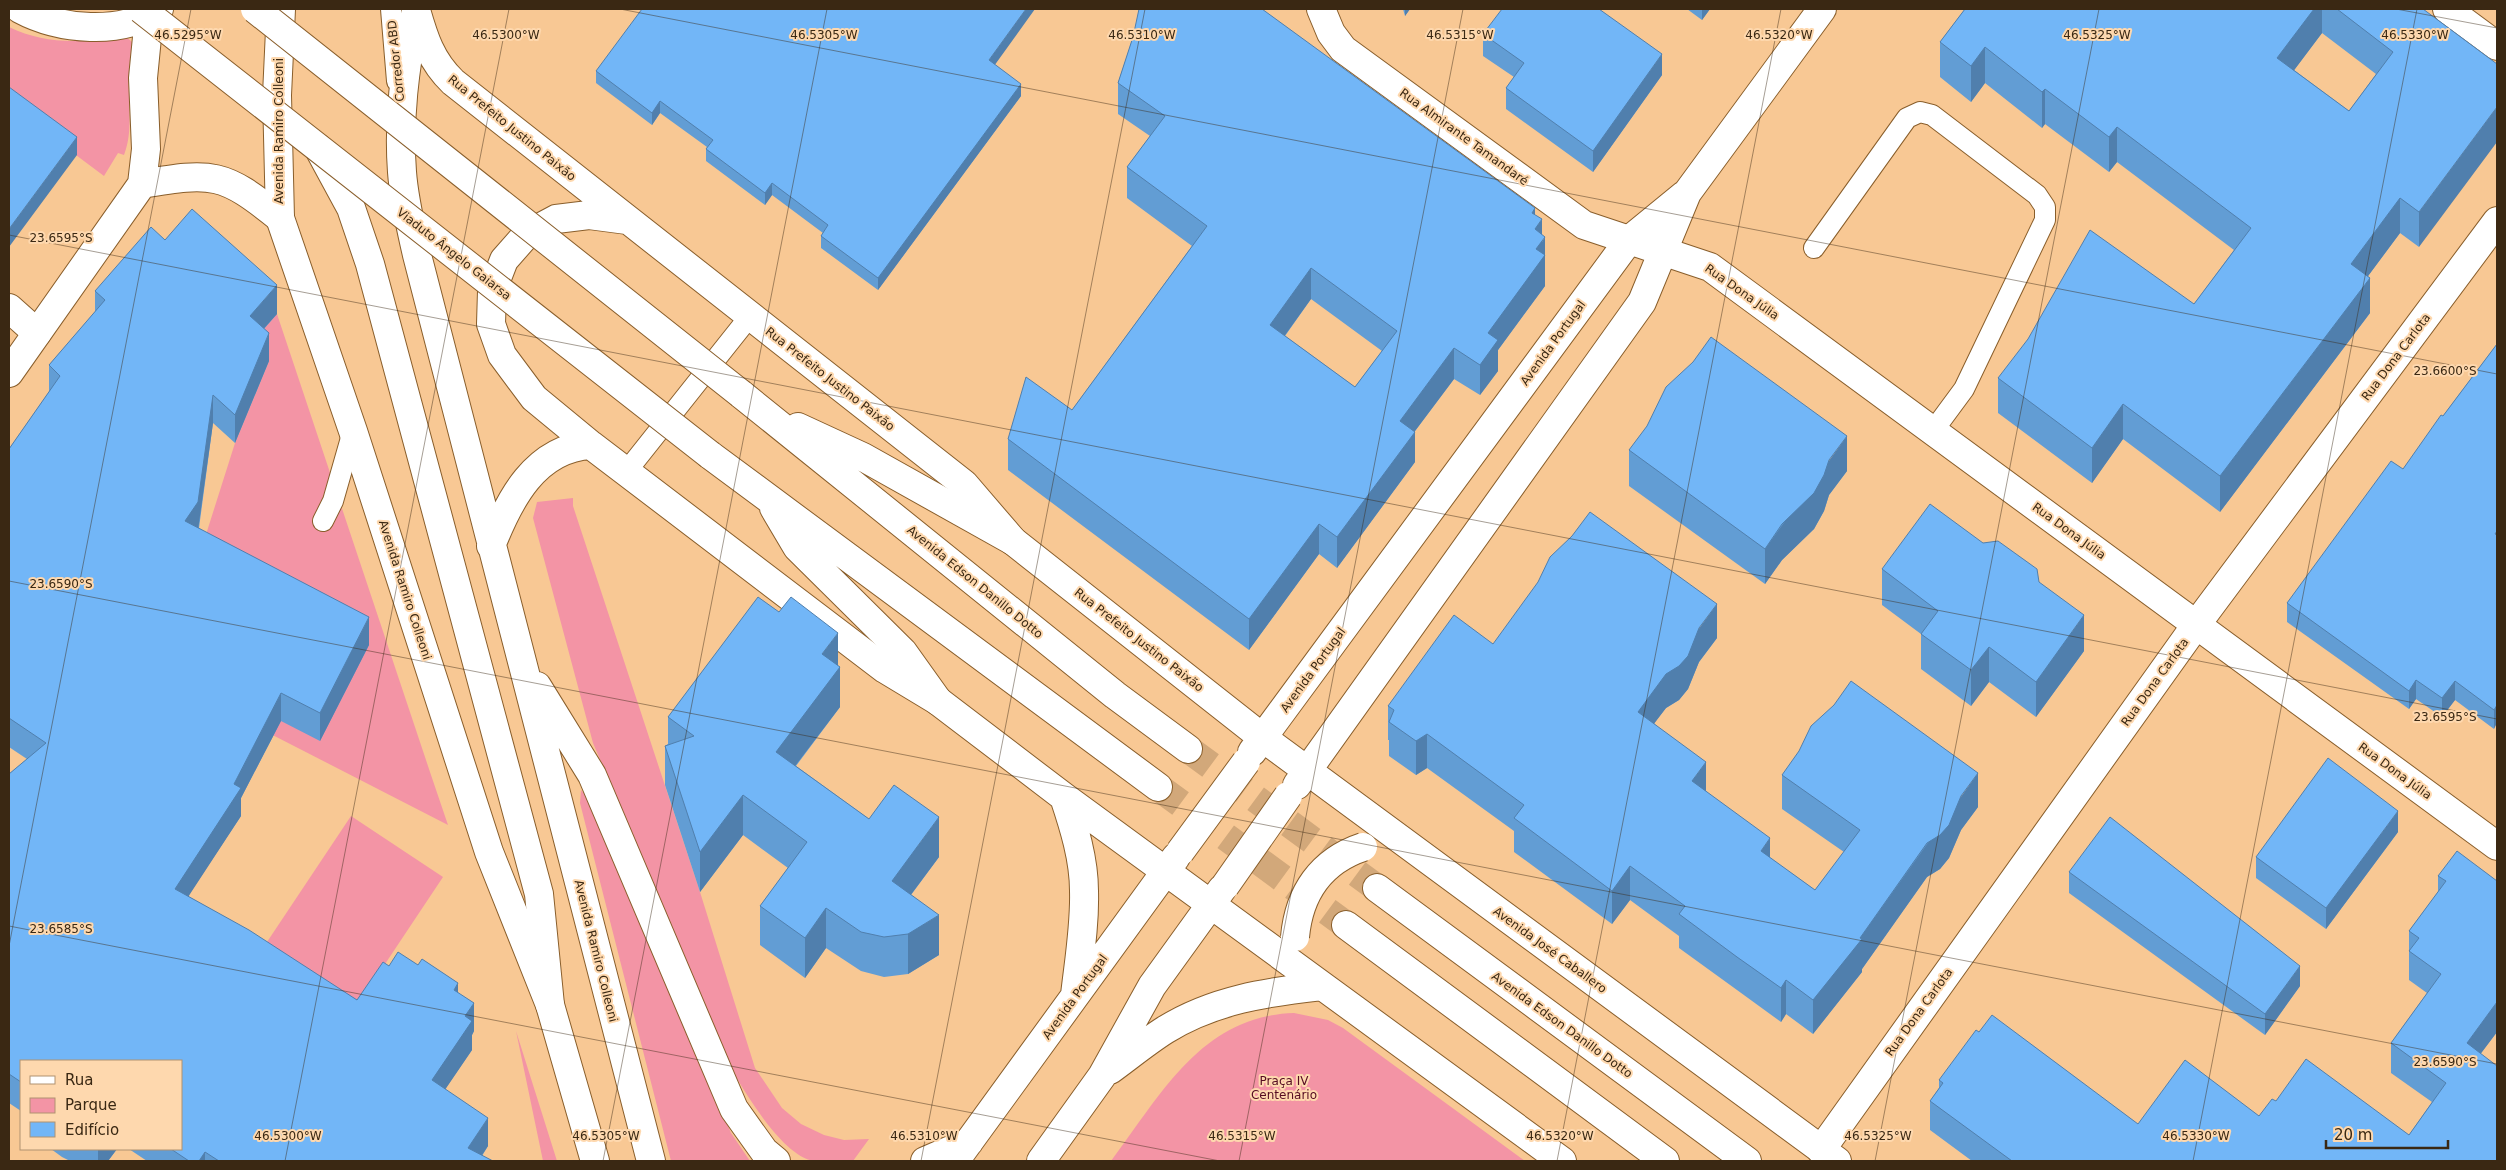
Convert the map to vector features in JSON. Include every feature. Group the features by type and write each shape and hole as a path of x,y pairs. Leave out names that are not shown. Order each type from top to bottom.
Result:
{"main road":[{"path":"20,9 52,21 88,26 134,22 150,11"},
{"name":"Avenida Ramiro Colleoni","path":"407,9 409,47 401,113 402,173 416,255 651,1161"},
{"name":"Rua Prefeito Justino Paixão","path":"407,9 428,51 444,73 964,484 1013,541 1263,738"},
{"name":"Rua Almirante Tamandaré","path":"1321,9 1330,33 1343,49 1584,225 1629,240"},
{"name":"Avenida Portugal","path":"1041,1161 1102,1076 1152,986 1642,302 1687,193 1822,9"},
{"path":"2447,9 2497,46"},
{"path":"274,10 763,412 863,457 1013,541"},
{"name":"Avenida Ramiro Colleoni","path":"274,10 280,218 352,430 489,852 550,1006 594,1161"},
{"path":"9,373 142,184 146,149 142,78 150,11"},
{"name":"Viaduto Ângelo Gaiarsa","path":"150,11 319,149 768,498"},
{"path":"319,149 351,208 370,264 505,762 539,894 550,1006"},
{"path":"142,184 185,177 214,178 246,190 280,218"},
{"name":"Avenida Portugal","path":"962,1151 1629,240 1687,193"},
{"path":"628,220 605,216 572,216 540,226 526,235 504,260 492,291 491,324 495,340 511,369 547,411 885,669 938,701 1064,797 1173,861 1218,895 1296,967 1562,1161"},
{"name":"Rua Dona Carlota","path":"1829,1155 2196,625 2497,221"},
{"name":"Rua Dona Júlia","path":"1629,240 1710,267 2497,846"},
{"path":"9,308 37,333"},
{"name":"Avenida Edson Danillo Dotto","path":"763,412 1115,695 1188,749"},
{"path":"491,546 501,520 528,476 548,459 565,450 591,445"},
{"path":"768,498 797,547 903,652 938,701"},
{"path":"768,498 1158,787"},
{"path":"523,664 592,775 734,1109 764,1151 776,1161"},
{"name":"Avenida José Caballero","path":"1263,738 1829,1155"},
{"path":"1064,797 1078,846 1084,890 1083,931 1074,998"},
{"path":"1296,967 1295,937 1302,901 1314,880 1331,862 1363,847 1381,841 1400,840"},
{"name":"Avenida Edson Danillo Dotto","path":"1377,888 1747,1161"},
{"path":"1346,925 1665,1161"},
{"path":"1102,1076 1165,1030 1199,1012 1259,993 1322,986"},
{"path":"925,1161 962,1151"}],"lane":[{"path":"1814,248 1908,118 1920,112 1932,115 1940,120 2038,195 2045,207 2045,220 1964,389 1933,431"},
{"path":"626,472 750,316"},
{"path":"323,521 333,500 352,430"}],"green space":[{"path":"9,27 23,33 51,40 95,40 124,35 132,42 129,74 130,124 127,147 124,155 118,153 104,176 9,105"},
{"path":"277,314 448,825 146,670 196,566 235,443 269,361 250,344"},
{"path":"573,498 573,506 700,892 755,1068 782,1108 801,1124 824,1135 844,1140 869,1139 853,1161 819,1162 802,1157 779,1138 740,1084 734,1074 593,743 533,518 537,502"},
{"path":"581,790 592,802 731,1133 750,1161 671,1161 580,803"},
{"path":"351,816 443,877 347,1021 255,960"},
{"name":"Praça IV Centenário","path":"1294,1013 1328,1020 1343,1028 1525,1161 1111,1161 1166,1086 1186,1063 1208,1044 1233,1028 1261,1018"},
{"path":"516,1031 557,1161 543,1161"}],"building":[{"path":"642,9 1026,9 989,60 1021,84 878,278 821,236 828,225 772,183 765,193 706,149 713,140 660,101 652,113 596,71"},
{"path":"1139,9 1262,9 1535,208 1532,213 1542,219 1535,229 1545,237 1536,249 1545,255 1488,333 1498,340 1480,365 1454,348 1400,421 1415,432 1337,537 1319,524 1249,619 1008,439 1026,377 1072,410 1207,226 1127,167 1165,116 1118,83 1133,37","holes":["1311,268 1397,331 1355,387 1270,325"]},
{"path":"1502,9 1599,9 1662,54 1593,151 1506,88 1524,63 1483,34"},
{"path":"1965,9 2314,9 2277,58 2349,111 2393,52 2337,9 2423,9 2497,64 2497,107 2419,212 2400,198 2351,264 2370,278 2220,476 2123,404 2092,448 1998,378 2028,339 2090,230 2194,304 2251,228 2117,127 2109,137 2045,89 2042,92 1985,47 1971,66 1940,42"},
{"path":"9,87 77,137 9,229"},
{"path":"192,209 277,285 250,316 269,333 235,415 213,395 198,502 185,521 369,617 320,713 281,693 234,784 241,788 175,889 249,930 357,1000 383,962 389,966 398,952 418,965 422,959 458,983 454,990 474,1003 465,1016 472,1021 432,1080 488,1118 468,1148 493,1161 219,1161 205,1152 199,1161 189,1161 172,1150 182,1150 182,1060 20,1060 20,1081 9,1074 9,774 46,743 9,718 9,449 60,376 49,365 105,300 95,291 151,227 165,240"},
{"path":"1711,337 1847,436 1829,460 1824,475 1814,493 1782,524 1765,549 1629,450 1647,426 1666,387 1693,362"},
{"path":"2497,344 2497,531 2495,534 2497,535 2497,705 2494,710 2455,681 2442,698 2416,680 2409,691 2287,603 2391,461 2403,469 2441,415 2443,416"},
{"path":"1930,504 1983,543 1998,541 2037,569 2039,582 2084,615 2036,682 1989,647 1971,670 1921,634 1938,611 1882,569"},
{"path":"1590,512 1717,604 1699,628 1688,656 1679,666 1666,674 1638,712 1706,762 1692,781 1770,838 1761,851 1815,890 1860,830 1782,775 1799,751 1811,726 1834,705 1851,681 1978,773 1961,796 1949,825 1940,835 1927,843 1860,938 1862,939 1813,1000 1786,980 1781,988 1737,957 1679,914 1685,906 1630,866 1612,891 1514,818 1524,805 1427,734 1416,741 1389,722 1394,710 1388,706 1454,615 1493,644 1538,582 1550,557 1572,536"},
{"path":"758,597 779,612 791,597 838,633 822,654 840,667 776,752 869,819 894,785 939,817 892,881 939,915 908,934 884,937 861,932 826,908 805,938 760,906 807,842 743,795 700,852 665,746 694,736 668,717"},
{"path":"2328,758 2398,811 2326,908 2256,857"},
{"path":"2110,817 2300,966 2265,1014 2069,872"},
{"path":"2457,851 2497,881 2497,1002 2467,1043 2497,1066 2497,1161 2012,1161 1930,1101 1943,1083 1939,1080 1976,1030 1979,1032 1992,1015 2138,1124 2185,1060 2259,1116 2272,1099 2276,1101 2306,1059 2409,1135 2446,1083 2391,1043 2441,974 2409,951 2419,938 2409,931 2446,881 2438,876"}],"tunnel":[{"path":"1188,749 1377,888"},
{"path":"1158,787 1346,925"}]}
